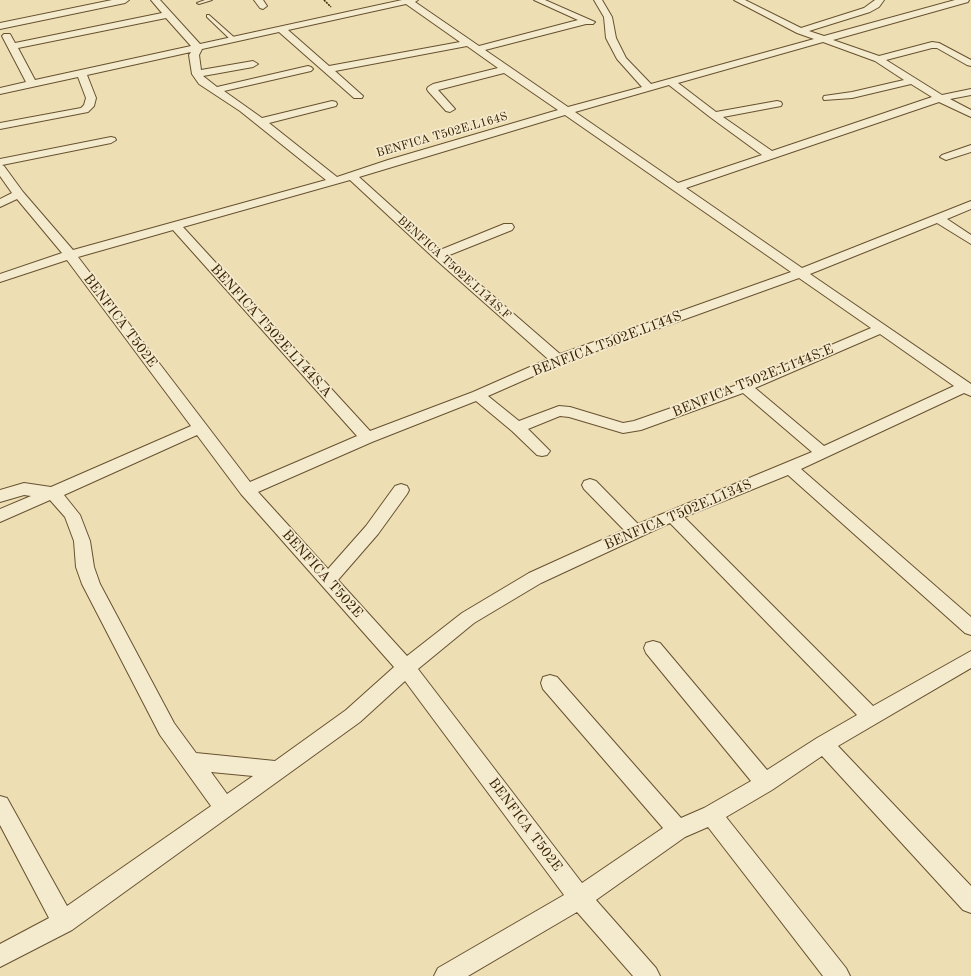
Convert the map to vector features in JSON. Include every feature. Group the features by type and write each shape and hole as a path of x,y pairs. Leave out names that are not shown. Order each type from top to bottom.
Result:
{"street":[{"path":"32,84 0,25 125,0"},
{"path":"155,0 198,48"},
{"path":"0,91 410,0 566,111 968,389"},
{"path":"538,0 586,21 609,28"},
{"path":"598,0 608,17 611,38 622,58 649,88"},
{"path":"738,0 821,40 878,59 940,98 971,114"},
{"path":"800,31 867,10 876,5 880,0"},
{"name":"BENFICA T502E.L164S","path":"0,278 70,255 335,181 392,162 533,122 566,111 965,0"},
{"path":"12,46 168,16"},
{"path":"327,69 474,46 586,21"},
{"path":"281,29 358,96"},
{"path":"878,59 932,45 938,46 970,63"},
{"path":"198,48 194,55 198,74 203,82 261,122 335,181"},
{"path":"198,74 253,64"},
{"path":"215,90 308,69"},
{"path":"450,109 432,89 437,86 507,69"},
{"path":"0,126 84,110 89,106 91,98 81,73"},
{"path":"828,98 852,95 912,81"},
{"path":"671,82 770,155"},
{"path":"678,187 940,98 971,92"},
{"path":"261,122 332,104"},
{"path":"714,115 777,104"},
{"path":"0,162 111,140"},
{"path":"946,157 971,148"},
{"name":"BENFICA T502E","path":"0,168 19,194 70,255 247,490 406,668 580,898 648,976"},
{"name":"BENFICA T502E.L144S.F","path":"352,176 438,255 558,360"},
{"path":"0,203 19,194"},
{"name":"BENFICA T502E.L144S","path":"247,490 367,438 478,395 558,360 800,273 971,205"},
{"path":"938,218 971,240"},
{"name":"BENFICA T502E.L144S.A","path":"174,225 367,438"},
{"path":"438,255 508,226"},
{"name":"BENFICA T502E.L144S.E","path":"517,426 559,411 570,412 624,428 636,426 745,387 880,329"},
{"path":"745,387 822,452"},
{"name":"BENFICA T502E.L134S","path":"0,956 64,922 353,716 406,668 468,618 535,578 672,515 790,468 822,452 968,389"},
{"path":"478,395 517,426 542,451"},
{"path":"0,516 200,428"},
{"path":"790,468 971,628"},
{"path":"590,485 636,532"},
{"path":"0,496 24,489 53,493 72,515 82,540 85,567 91,584 167,729 225,808"},
{"path":"327,581 372,530 401,490"},
{"path":"672,515 871,716"},
{"path":"653,648 765,783"},
{"path":"446,976 580,898 678,830 711,815 765,783 824,744 971,659"},
{"path":"550,683 678,830"},
{"path":"824,744 971,902"},
{"path":"190,761 278,770"},
{"path":"0,805 64,922"},
{"path":"711,815 838,976"}],"lane":[{"path":"198,3 210,0"},
{"path":"210,16 234,40"}]}
